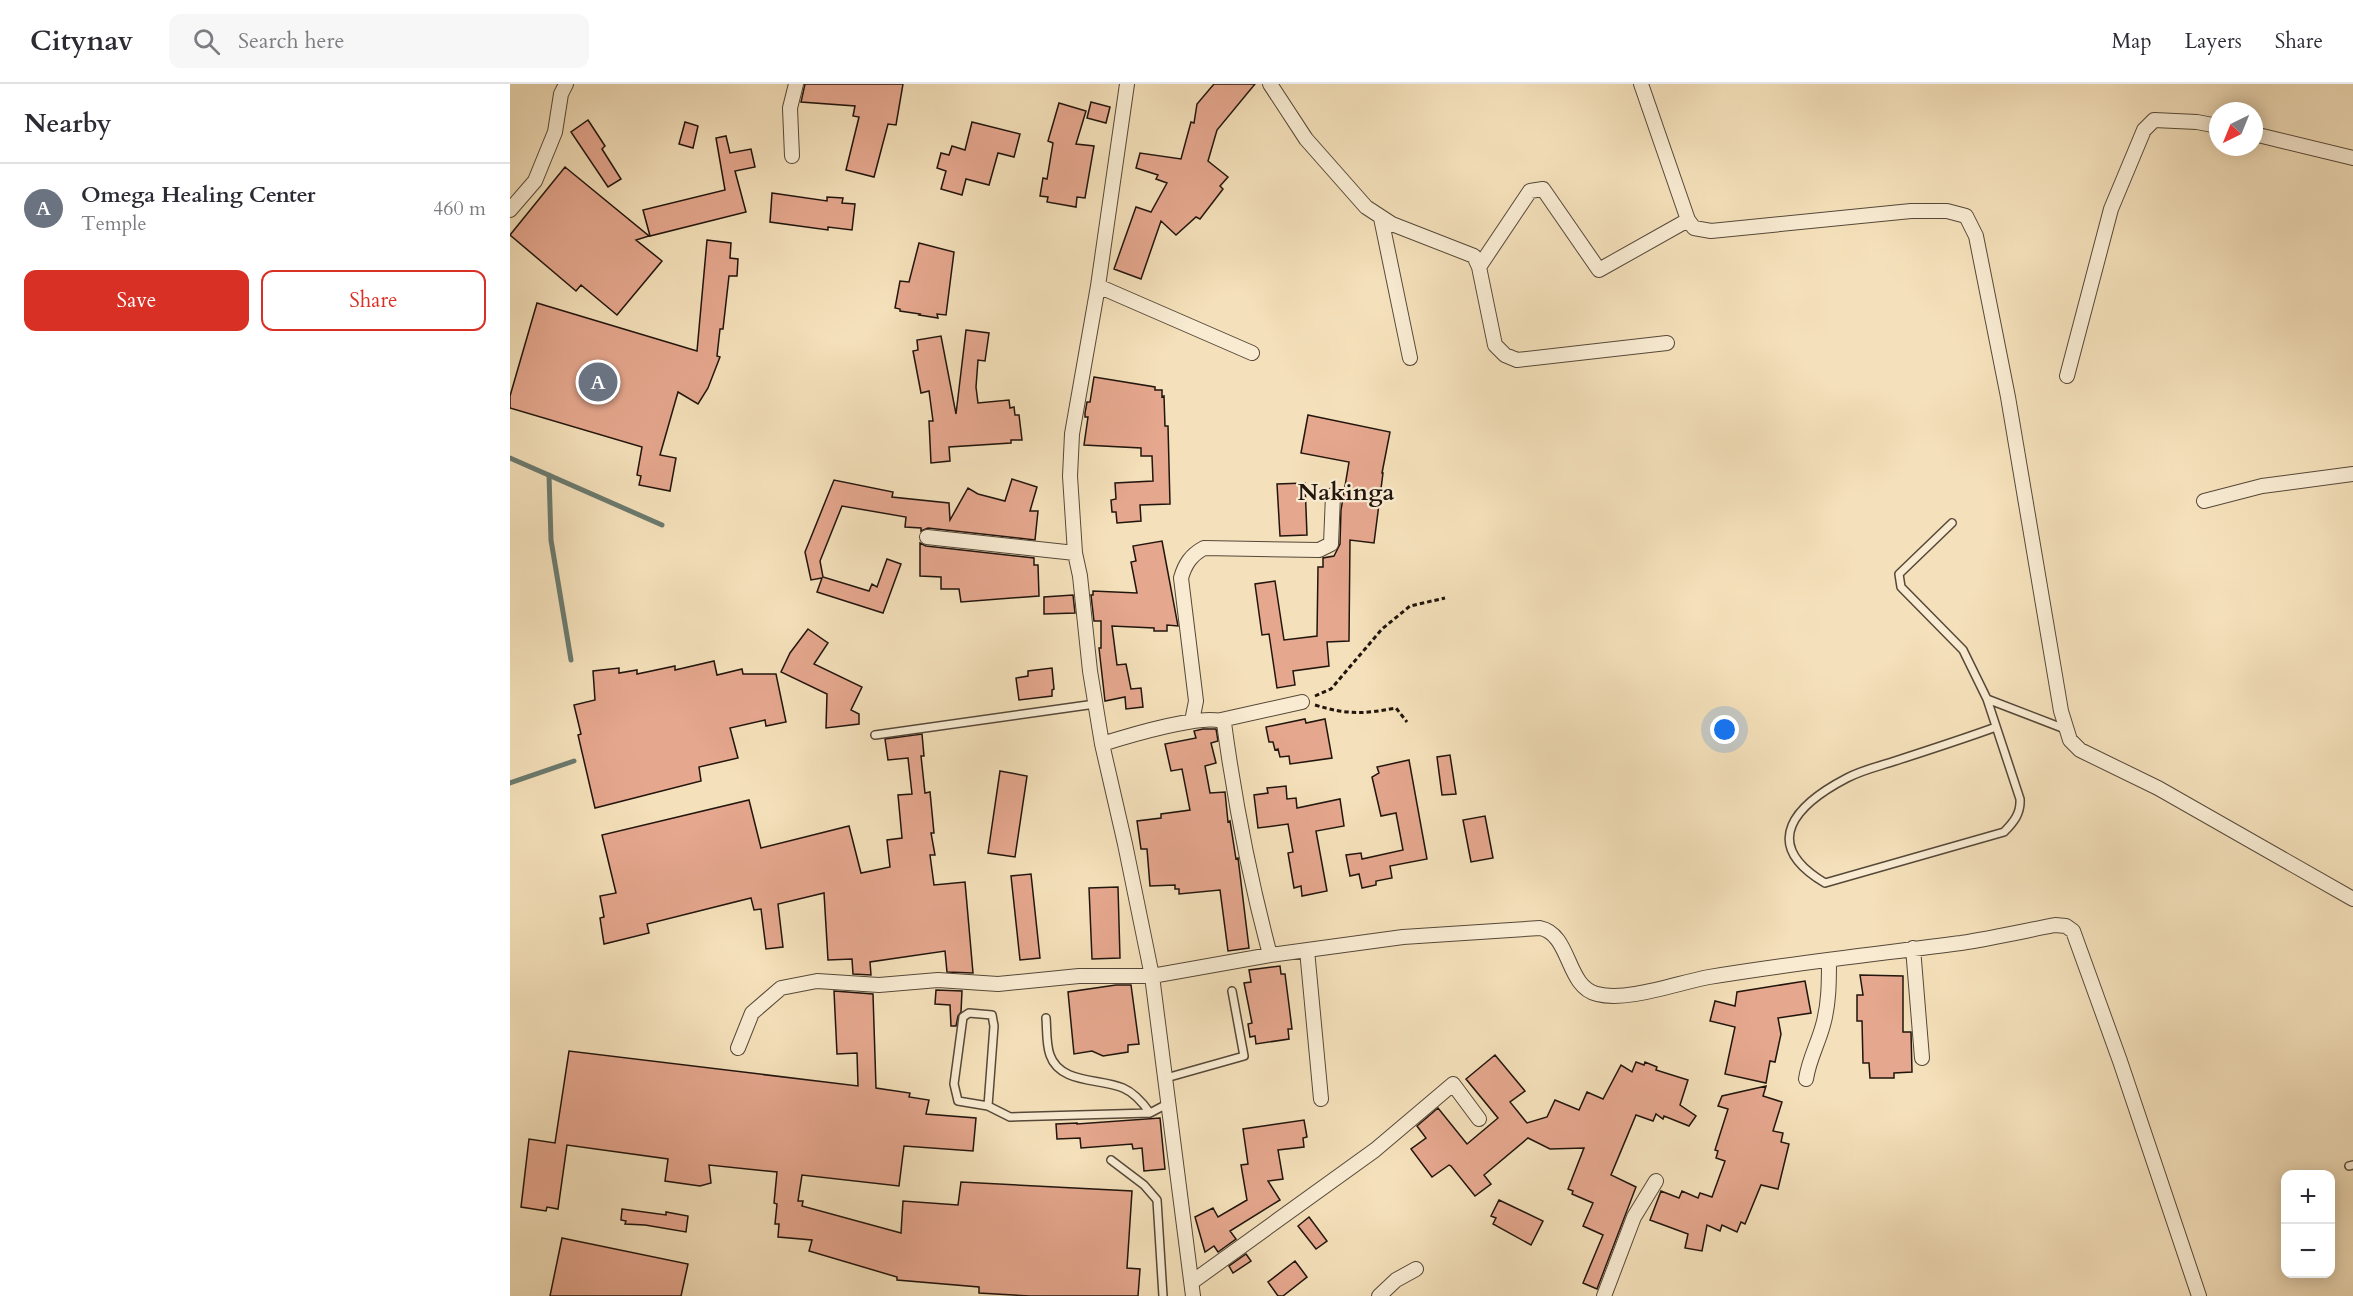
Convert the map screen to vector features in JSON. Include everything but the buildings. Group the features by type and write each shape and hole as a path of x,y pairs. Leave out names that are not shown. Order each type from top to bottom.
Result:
{"street":[{"path":"510,210 535,181 555,132 561,94 566,84"},
{"path":"792,156 790,108 796,84"},
{"path":"1127,84 1098,286 1072,435 1070,476 1075,553 1101,744 1125,844 1152,976 1192,1289"},
{"path":"1270,84 1306,140 1366,207 1381,218 1467,252 1477,260 1495,345 1505,355 1517,360 1667,343"},
{"path":"1641,84 1688,220 1694,228 1711,231 1911,211 1947,211 1966,216 1976,236 2008,397 2065,729 2070,740 2080,750 2158,788 2353,899"},
{"path":"2067,376 2111,209 2144,130 2154,120 2209,124"},
{"path":"2263,136 2353,158"},
{"path":"1479,267 1530,191 1543,189 1599,270 1688,220"},
{"path":"1381,218 1410,358"},
{"path":"1098,286 1252,353"},
{"path":"2204,501 2262,486 2353,474"},
{"path":"1192,721 1196,701 1181,578 1184,568 1196,553 1204,548 1319,550 1331,544 1333,495"},
{"path":"927,537 1075,553"},
{"path":"1101,744 1192,721 1221,720 1302,702"},
{"path":"1221,720 1224,723 1236,812 1250,879 1270,955"},
{"path":"738,1048 752,1013 781,988 818,981 879,985 938,980 998,984 1079,976 1152,976 1270,955 1403,937 1540,928 1553,933 1583,986 1597,995 1634,994 1706,978 1964,942 2055,925 2066,926 2073,931 2120,1061 2199,1296"},
{"path":"1913,948 1922,1058"},
{"path":"1307,950 1321,1099"},
{"path":"1806,1079 1811,1054 1826,1014 1829,960"},
{"path":"1192,1289 1375,1150 1453,1084 1479,1119"},
{"path":"1604,1296 1634,1216 1656,1181"},
{"path":"1379,1296 1396,1280 1416,1269"}],"lane":[{"path":"1952,523 1899,574 1901,587 1964,650 1986,699 1996,728 2020,799 2021,808 2014,822 2004,832 1824,883 1809,873 1792,853 1788,835 1794,818 1819,794 1849,776 1996,728"},
{"path":"1986,699 2065,729"},
{"path":"875,735 1095,704"},
{"path":"1166,1078 1244,1056 1232,991"},
{"path":"988,1106 994,1026 992,1015 969,1013 963,1017 954,1084 958,1101 988,1106 1010,1117 1150,1113 1169,1102"},
{"path":"1046,1018 1049,1054 1058,1069 1075,1077 1123,1088 1140,1100 1150,1113"},
{"path":"1112,1160 1144,1185 1157,1200 1163,1296"}],"path":[{"path":"1302,702 1331,689 1382,629 1410,606 1445,598"},
{"path":"1302,702 1332,710 1364,714 1396,708 1407,722"}],"waterway":[{"path":"510,458 662,525"},
{"path":"549,475 551,540 571,660"},
{"path":"510,783 574,761"}],"place":[{"name":"Omega Healing Center","path":"598,382"}],"district":[{"name":"Nakinga","path":"1346,492"}]}
